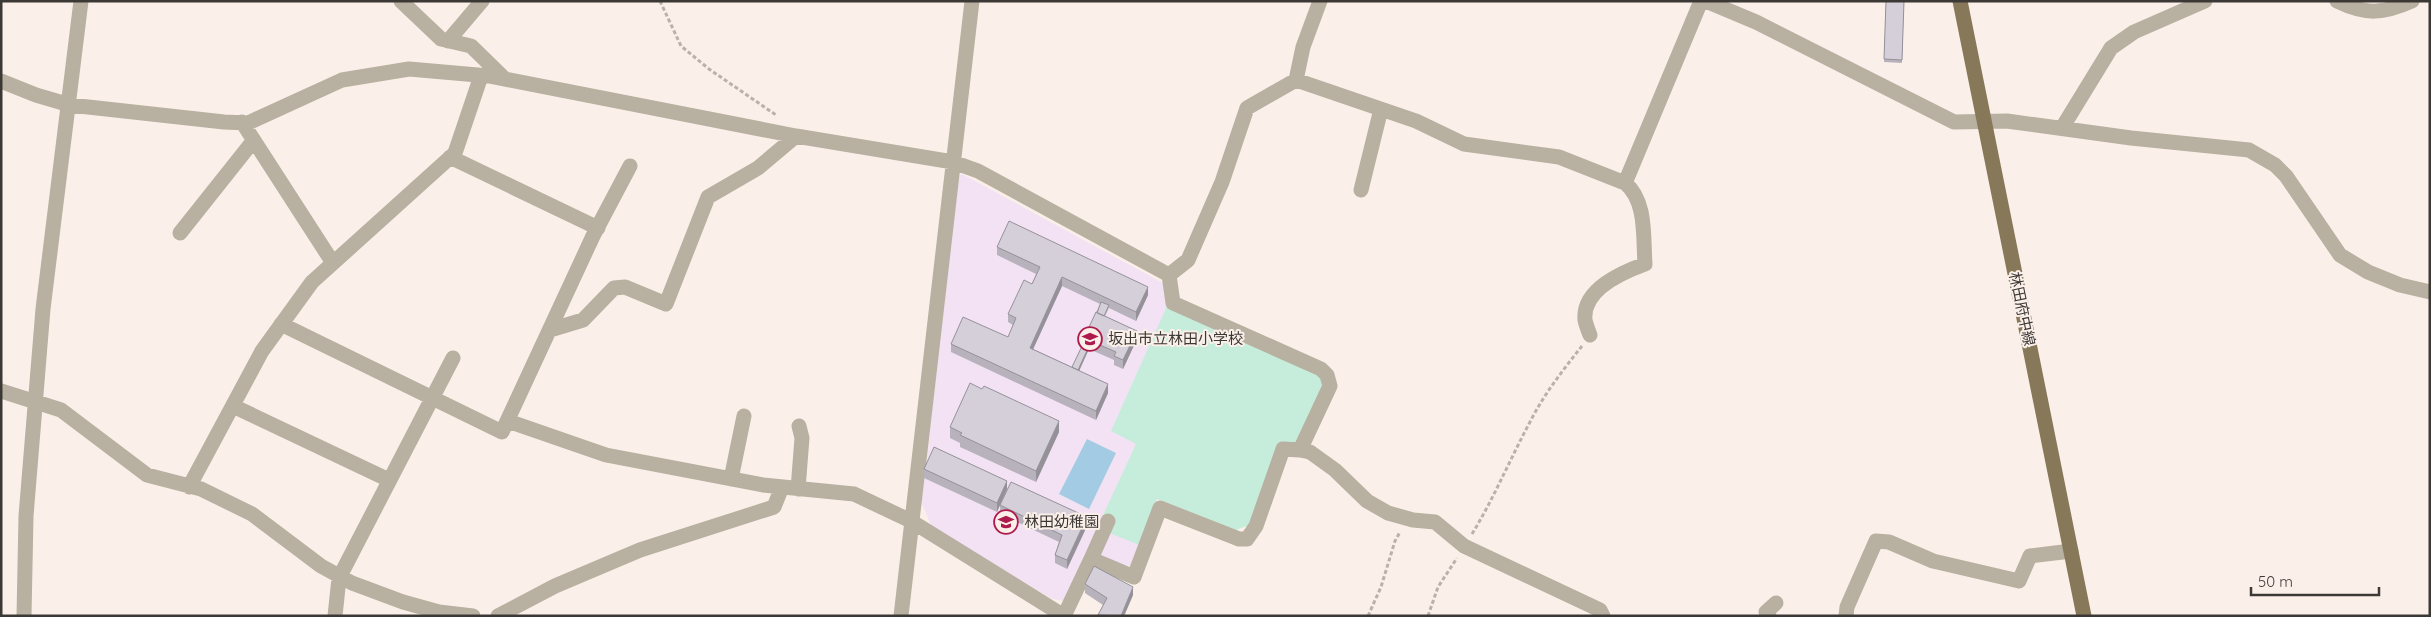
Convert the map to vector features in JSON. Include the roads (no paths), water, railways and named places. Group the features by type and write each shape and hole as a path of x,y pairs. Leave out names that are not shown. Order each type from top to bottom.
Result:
{"main road":[{"name":"林田府中線","path":"1960,1 2084,616"}],"street":[{"path":"24,616 26,516 43,309 70,105 81,1"},
{"path":"401,1 441,39 471,46 505,80"},
{"path":"448,41 482,1"},
{"path":"901,616 972,1"},
{"path":"1296,80 1303,46 1320,1"},
{"path":"1625,183 1686,43 1701,1"},
{"path":"1706,1 1756,22 1954,122 2007,121 2248,150 2275,165 2286,176 2340,255 2368,272 2400,285 2430,292"},
{"path":"2062,128 2111,48 2134,32 2205,1"},
{"path":"2337,1 2357,11 2385,11 2412,1"},
{"path":"1,81 36,95 70,105 248,123 342,80 410,70 481,76 796,136 953,162 978,171 1169,275"},
{"path":"189,487 262,351 312,282 455,153 481,76"},
{"path":"1169,275 1188,260 1222,182 1247,108 1296,80 1416,121 1464,144 1559,157 1625,183 1633,190 1639,201 1645,264 1624,271 1611,280 1589,302 1585,318 1590,335"},
{"path":"1361,190 1381,109"},
{"path":"242,122 333,263"},
{"path":"550,330 583,320 614,288 625,287 666,304 708,197 758,168 796,136"},
{"path":"180,233 254,140"},
{"path":"450,158 598,228"},
{"path":"281,324 502,432 598,228 630,166"},
{"path":"1169,275 1173,303 1321,369 1327,375 1330,386 1300,450"},
{"path":"335,616 340,576 453,358"},
{"path":"1,391 60,410 147,475 201,489 252,514 321,566 340,576 403,602 439,612 473,616"},
{"path":"232,406 389,480"},
{"path":"731,479 744,416"},
{"path":"508,420 606,455 731,479 798,489 854,494 911,520 1064,616 1108,521"},
{"path":"798,489 802,438 799,426"},
{"path":"1091,559 1134,577 1160,508 1239,539 1246,539 1256,526 1283,449 1300,450 1310,452 1335,470 1367,501 1388,513 1409,519 1435,522 1464,546 1600,610 1603,616"},
{"path":"506,614 555,586 640,550 774,507 782,487"},
{"path":"1846,616 1847,607 1876,541 1888,542 1933,561 2019,581 2030,556 2071,552"}],"water":[{"path":"1087,439 1116,453 1089,509 1059,494"}],"place":[{"name":"坂出市立林田小学校","path":"1090,339"},
{"name":"林田幼稚園","path":"1006,522"}]}
